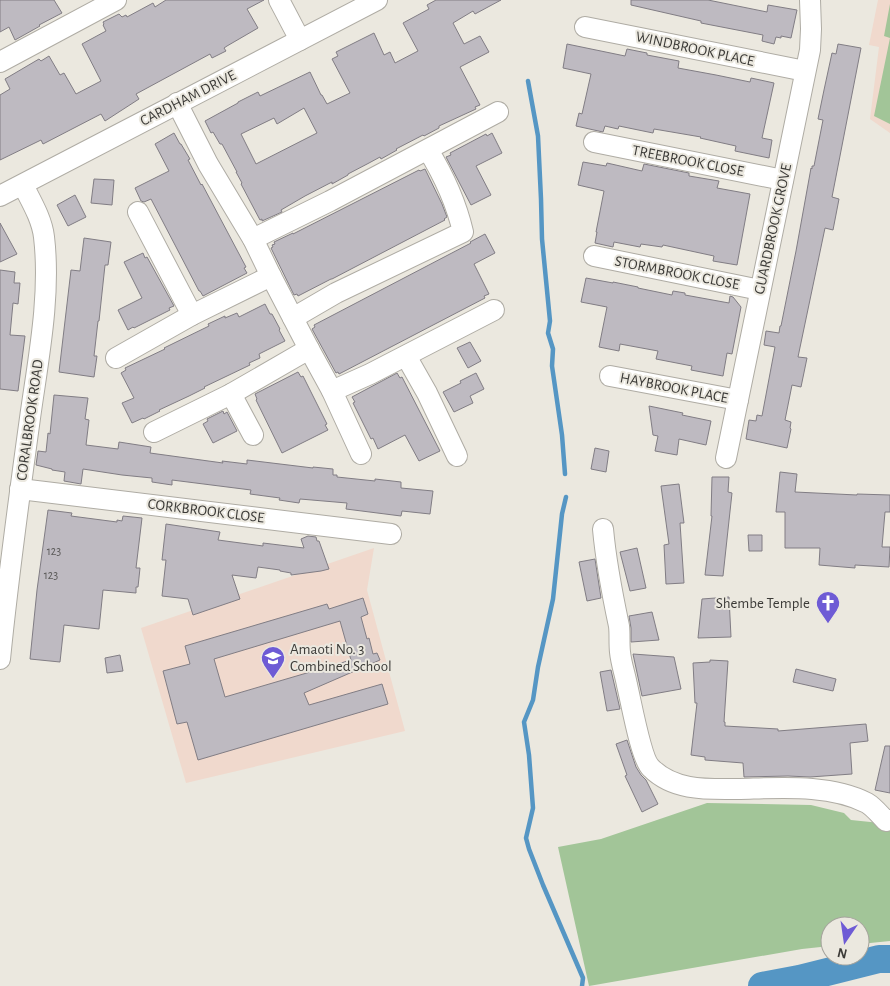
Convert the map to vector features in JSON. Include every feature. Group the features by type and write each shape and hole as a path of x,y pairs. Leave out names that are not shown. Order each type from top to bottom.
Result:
{"street":[{"path":"0,62 116,0"},
{"path":"279,0 300,40"},
{"name":"CARDHAM DRIVE","path":"0,196 377,0"},
{"name":"GUARDBROOK GROVE","path":"726,458 810,50 810,0"},
{"name":"WINDBROOK PLACE","path":"584,27 805,72"},
{"path":"177,103 208,164 253,239 309,350 332,391 361,454"},
{"path":"253,239 330,201 498,112"},
{"name":"TREEBROOK CLOSE","path":"594,142 783,180"},
{"path":"293,318 336,293 463,232 459,214 450,191 428,150"},
{"name":"CORALBROOK ROAD","path":"0,658 20,489 42,331 46,265 44,235 38,216 23,184"},
{"path":"138,212 192,315"},
{"name":"STORMBROOK CLOSE","path":"594,256 760,290"},
{"path":"116,358 192,315 271,276"},
{"path":"332,391 406,356 494,310"},
{"path":"154,432 231,394 309,350"},
{"path":"406,356 457,456"},
{"name":"HAYBROOK PLACE","path":"610,376 738,400"},
{"path":"231,394 253,435"},
{"name":"CORKBROOK CLOSE","path":"20,489 391,534"},
{"path":"603,529 608,574 619,628 620,652 641,744 649,767 670,781 680,785 704,789 826,790 868,803 886,821 890,820"}],"shaded area":[{"path":"878,0 890,0 890,133 870,119 879,47 869,45"},
{"name":"Amaoti No. 3 Combined School","path":"374,548 367,590 405,731 186,783 141,628"}],"green space":[{"path":"890,4 890,38 884,36"},
{"path":"890,38 890,124 874,116"},
{"path":"707,803 811,805 844,813 851,820 890,824 890,941 870,943 870,916 820,916 820,947 589,986 558,847 601,839"}],"building":[{"path":"0,0 54,0 62,13 15,40 9,27 0,32"},
{"path":"166,0 264,0 247,9 258,28 224,48 226,51 212,58 210,54 136,94 139,99 105,121 101,114 43,144 41,140 0,160 0,95 10,89 5,79 39,59 41,61 49,56 60,75 64,73 76,94 101,81 82,44 106,31 103,22 119,14 122,17 126,15 127,17 153,3 155,7"},
{"path":"436,0 501,0 475,14 473,11 453,23 464,44 480,36 489,52 460,67 480,105 475,107 476,109 396,149 381,159 380,157 332,184 332,182 305,196 281,210 282,212 262,221 262,219 260,220 222,144 220,144 213,132 211,133 205,121 258,92 260,96 310,72 327,104 350,93 332,59 338,56 336,52 374,33 384,55 390,52 395,63 418,51 403,23 429,9 427,5","holes":["304,108 317,133 256,164 241,134 274,118 277,124"]},
{"path":"631,0 708,0 767,12 768,5 797,10 791,38 776,37 774,44 762,41 763,35 701,23 701,21 631,5"},
{"path":"567,44 625,56 627,49 679,61 678,68 750,82 751,78 774,83 762,138 772,140 769,158 735,151 736,146 701,137 654,129 653,133 619,126 618,129 605,126 603,132 576,126 579,113 582,114 591,74 563,68"},
{"path":"838,44 861,48 832,197 839,199 833,230 825,228 798,357 807,358 801,387 792,385 785,420 791,422 787,448 746,439 749,420 756,421 757,415 762,416 775,347 764,345 766,331 779,333 781,326 811,168 814,166 823,120 818,119 832,53 836,54"},
{"path":"174,133 190,159 188,160 246,267 244,268 247,273 203,296 151,199 144,202 141,201 135,188 169,171 155,144"},
{"path":"492,133 502,153 476,166 491,195 471,205 446,157 486,134 487,136"},
{"path":"583,162 606,166 607,163 642,171 644,164 689,173 689,176 719,181 717,188 750,194 737,265 713,261 714,256 663,245 662,247 641,244 640,247 614,242 613,247 595,243 604,191 578,185"},
{"path":"425,169 442,204 447,217 445,220 298,296 297,294 294,295 271,248 275,244 274,242 419,170"},
{"path":"94,179 114,180 112,205 91,203"},
{"path":"75,195 86,217 68,226 57,205"},
{"path":"0,223 17,254 0,262"},
{"path":"485,234 495,253 474,264 489,294 484,296 485,298 339,374 338,372 336,373 312,329 315,327 314,325"},
{"path":"84,238 111,242 108,265 105,265 94,356 97,356 94,377 59,372 71,270 80,271"},
{"path":"143,253 174,306 169,308 170,310 128,330 118,310 142,298 124,262"},
{"path":"0,270 15,272 14,283 20,283 18,304 13,303 10,335 25,336 18,391 0,389"},
{"path":"586,278 672,295 673,291 685,293 685,295 729,303 730,296 733,297 741,307 732,354 727,353 723,376 691,370 692,366 656,359 658,351 620,344 619,351 599,347 607,307 581,302"},
{"path":"265,304 285,341 259,354 260,358 249,363 250,365 144,419 132,423 122,403 134,398 121,373 126,370 125,368 165,349 225,316 225,318 237,313 239,317"},
{"path":"470,342 481,361 468,368 457,348"},
{"path":"298,372 301,377 303,376 327,424 325,425 328,430 282,453 256,400 255,394"},
{"path":"397,373 400,378 402,377 440,451 419,461 405,435 378,449 353,403 355,402 352,397"},
{"path":"476,373 484,389 470,396 473,403 454,412 443,392"},
{"path":"54,395 88,398 85,419 89,420 86,445 118,449 119,442 151,447 150,453 223,463 222,461 247,464 247,460 333,469 333,475 337,475 337,477 401,482 401,488 433,491 430,514 402,511 401,516 346,509 347,503 300,499 299,503 250,494 251,490 172,480 172,485 152,482 152,478 83,469 81,484 64,481 65,472 36,465 38,451 46,452"},
{"path":"649,406 711,421 706,445 679,439 677,455 655,451 658,436 653,435"},
{"path":"223,411 224,414 227,412 237,431 213,443 203,424 208,421 207,419"},
{"path":"595,448 609,451 606,472 591,469"},
{"path":"780,472 797,474 795,492 890,495 890,512 885,512 882,547 890,547 889,567 855,565 855,568 819,565 820,548 785,548 785,512 776,512"},
{"path":"712,477 729,477 728,492 732,493 723,576 705,575 712,516"},
{"path":"679,484 684,523 680,523 684,583 666,584 664,545 669,544 661,486"},
{"path":"48,510 72,513 71,516 117,522 117,520 122,521 123,516 142,518 136,568 140,568 136,593 103,590 99,629 64,625 60,662 30,659"},
{"path":"166,524 220,532 218,540 263,546 263,543 304,548 301,539 308,536 316,537 329,569 291,575 291,573 280,570 258,567 256,578 232,575 240,599 193,615 188,599 162,596 166,560 162,560"},
{"path":"748,535 762,535 762,551 749,551"},
{"path":"637,548 646,588 630,591 620,552"},
{"path":"595,559 601,598 587,601 579,562"},
{"path":"729,597 731,637 698,638 702,599"},
{"path":"363,598 368,614 361,617 367,639 369,638 373,654 377,653 380,660 304,693 309,705 382,684 388,704 198,760 187,722 177,724 163,671 190,664 185,646 327,604 329,609","holes":["340,621 351,660 225,697 214,659"]},
{"path":"652,612 659,640 631,642 629,616"},
{"path":"633,654 674,657 681,689 642,696"},
{"path":"120,655 123,671 107,673 105,658"},
{"path":"710,660 728,661 725,726 778,729 778,731 866,724 868,741 850,743 852,774 810,777 744,777 743,763 705,760 705,757 691,755 697,703 695,703 693,663 710,662"},
{"path":"796,669 836,679 833,691 793,682"},
{"path":"611,670 620,709 607,711 600,672"},
{"path":"627,740 636,767 646,780 658,804 642,812 625,776 627,775 616,744"},
{"path":"885,746 890,746 890,793 875,790"}],"waterway":[{"path":"528,81 538,136 542,239 550,321 548,333 553,349 552,366 562,435 565,474"},
{"path":"566,497 562,514 553,599 538,667 533,700 524,722 529,755 533,808 526,838 543,885 583,978 582,986"},
{"path":"762,986 879,959 890,959"}],"place":[{"name":"Shembe Temple","path":"828,624"},
{"name":"Amaoti No. 3 Combined School","path":"273,679"}]}
